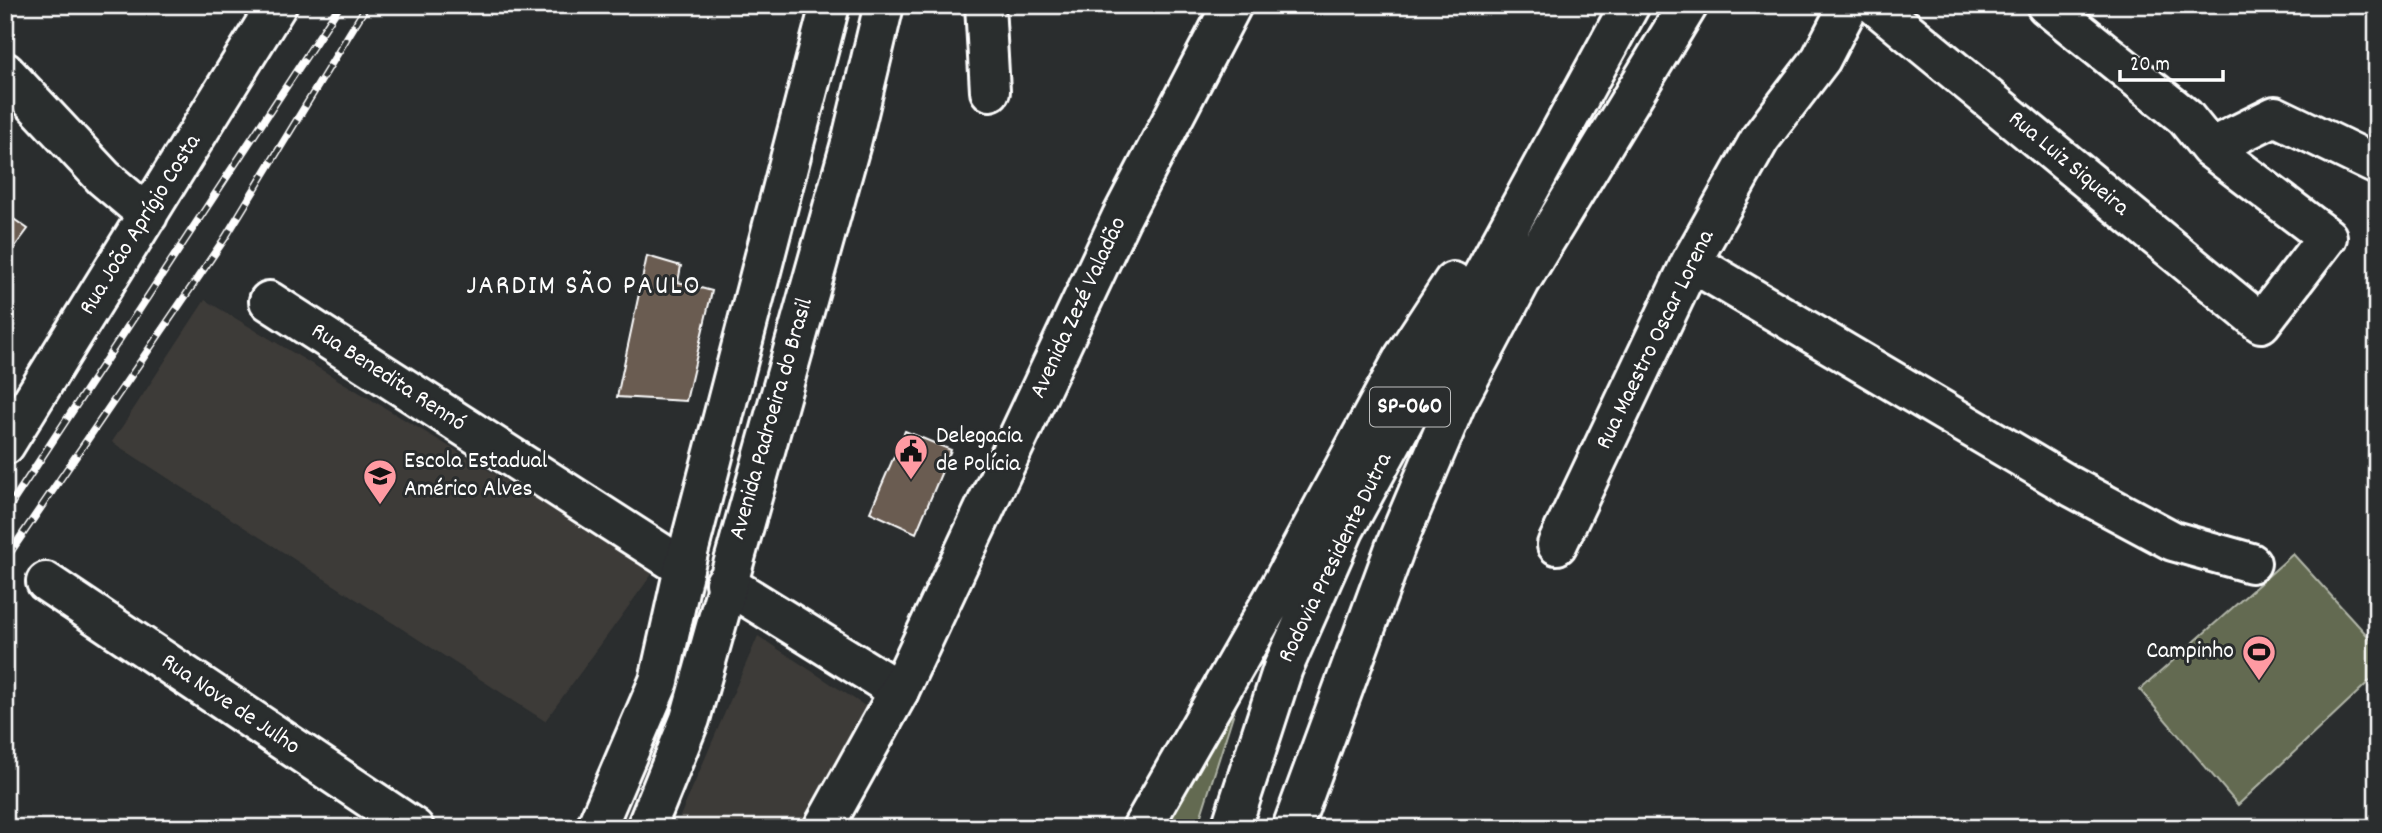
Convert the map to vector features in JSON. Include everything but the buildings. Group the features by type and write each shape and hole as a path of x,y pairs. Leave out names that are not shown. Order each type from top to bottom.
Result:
{"main road":[{"name":"Rua João Aprígio Costa","path":"5,444 277,5"},
{"name":"Avenida Padroeira do Brasil","path":"596,828 659,681 684,568 830,5"},
{"name":"Avenida Padroeira do Brasil","path":"646,828 690,719 725,583 851,143 884,5"},
{"path":"985,5 990,92"},
{"name":"Avenida Zezé Valadão","path":"823,828 899,691 1121,218 1232,5"},
{"name":"Rodovia Presidente Dutra","path":"1231,828 1283,668 1344,530 1630,5"},
{"name":"Rodovia Presidente Dutra","path":"1292,828 1396,545 1456,403 1520,282 1688,5"},
{"name":"Rua Maestro Oscar Lorena","path":"1557,545 1691,262 1760,139 1821,59 1849,5"},
{"name":"Rua Luiz Siqueira","path":"1875,5 2261,323 2327,237 2210,149"},
{"path":"2046,5 2185,117 2210,149 2275,116 2377,165"},
{"path":"1142,828 1280,587 1404,357 1607,45"},
{"path":"5,72 104,178 148,215"},
{"path":"1691,262 2071,487 2174,541 2251,563"},
{"name":"Rua Benedita Rennó","path":"269,301 684,568"},
{"name":"Rua Nove de Julho","path":"46,582 414,828"},
{"path":"725,583 899,691"}],"shaded area":[{"name":"Escola Estadual Américo Alves","path":"205,300 655,570 545,721 112,442"},
{"path":"758,636 865,706 801,828 675,828"}],"green space":[{"name":"Campinho","path":"2293,554 2377,646 2377,674 2238,805 2140,690"},
{"path":"1247,671 1197,828 1162,828"}],"railway":[{"path":"5,513 340,5"},
{"path":"5,560 225,238 367,5"}],"place":[{"name":"Delegacia de Polícia","path":"911,481"},
{"name":"Escola Estadual Américo Alves","path":"380,506"},
{"name":"Campinho","path":"2259,682"}],"district":[{"name":"JARDIM SÃO PAULO","path":"584,288"}]}
